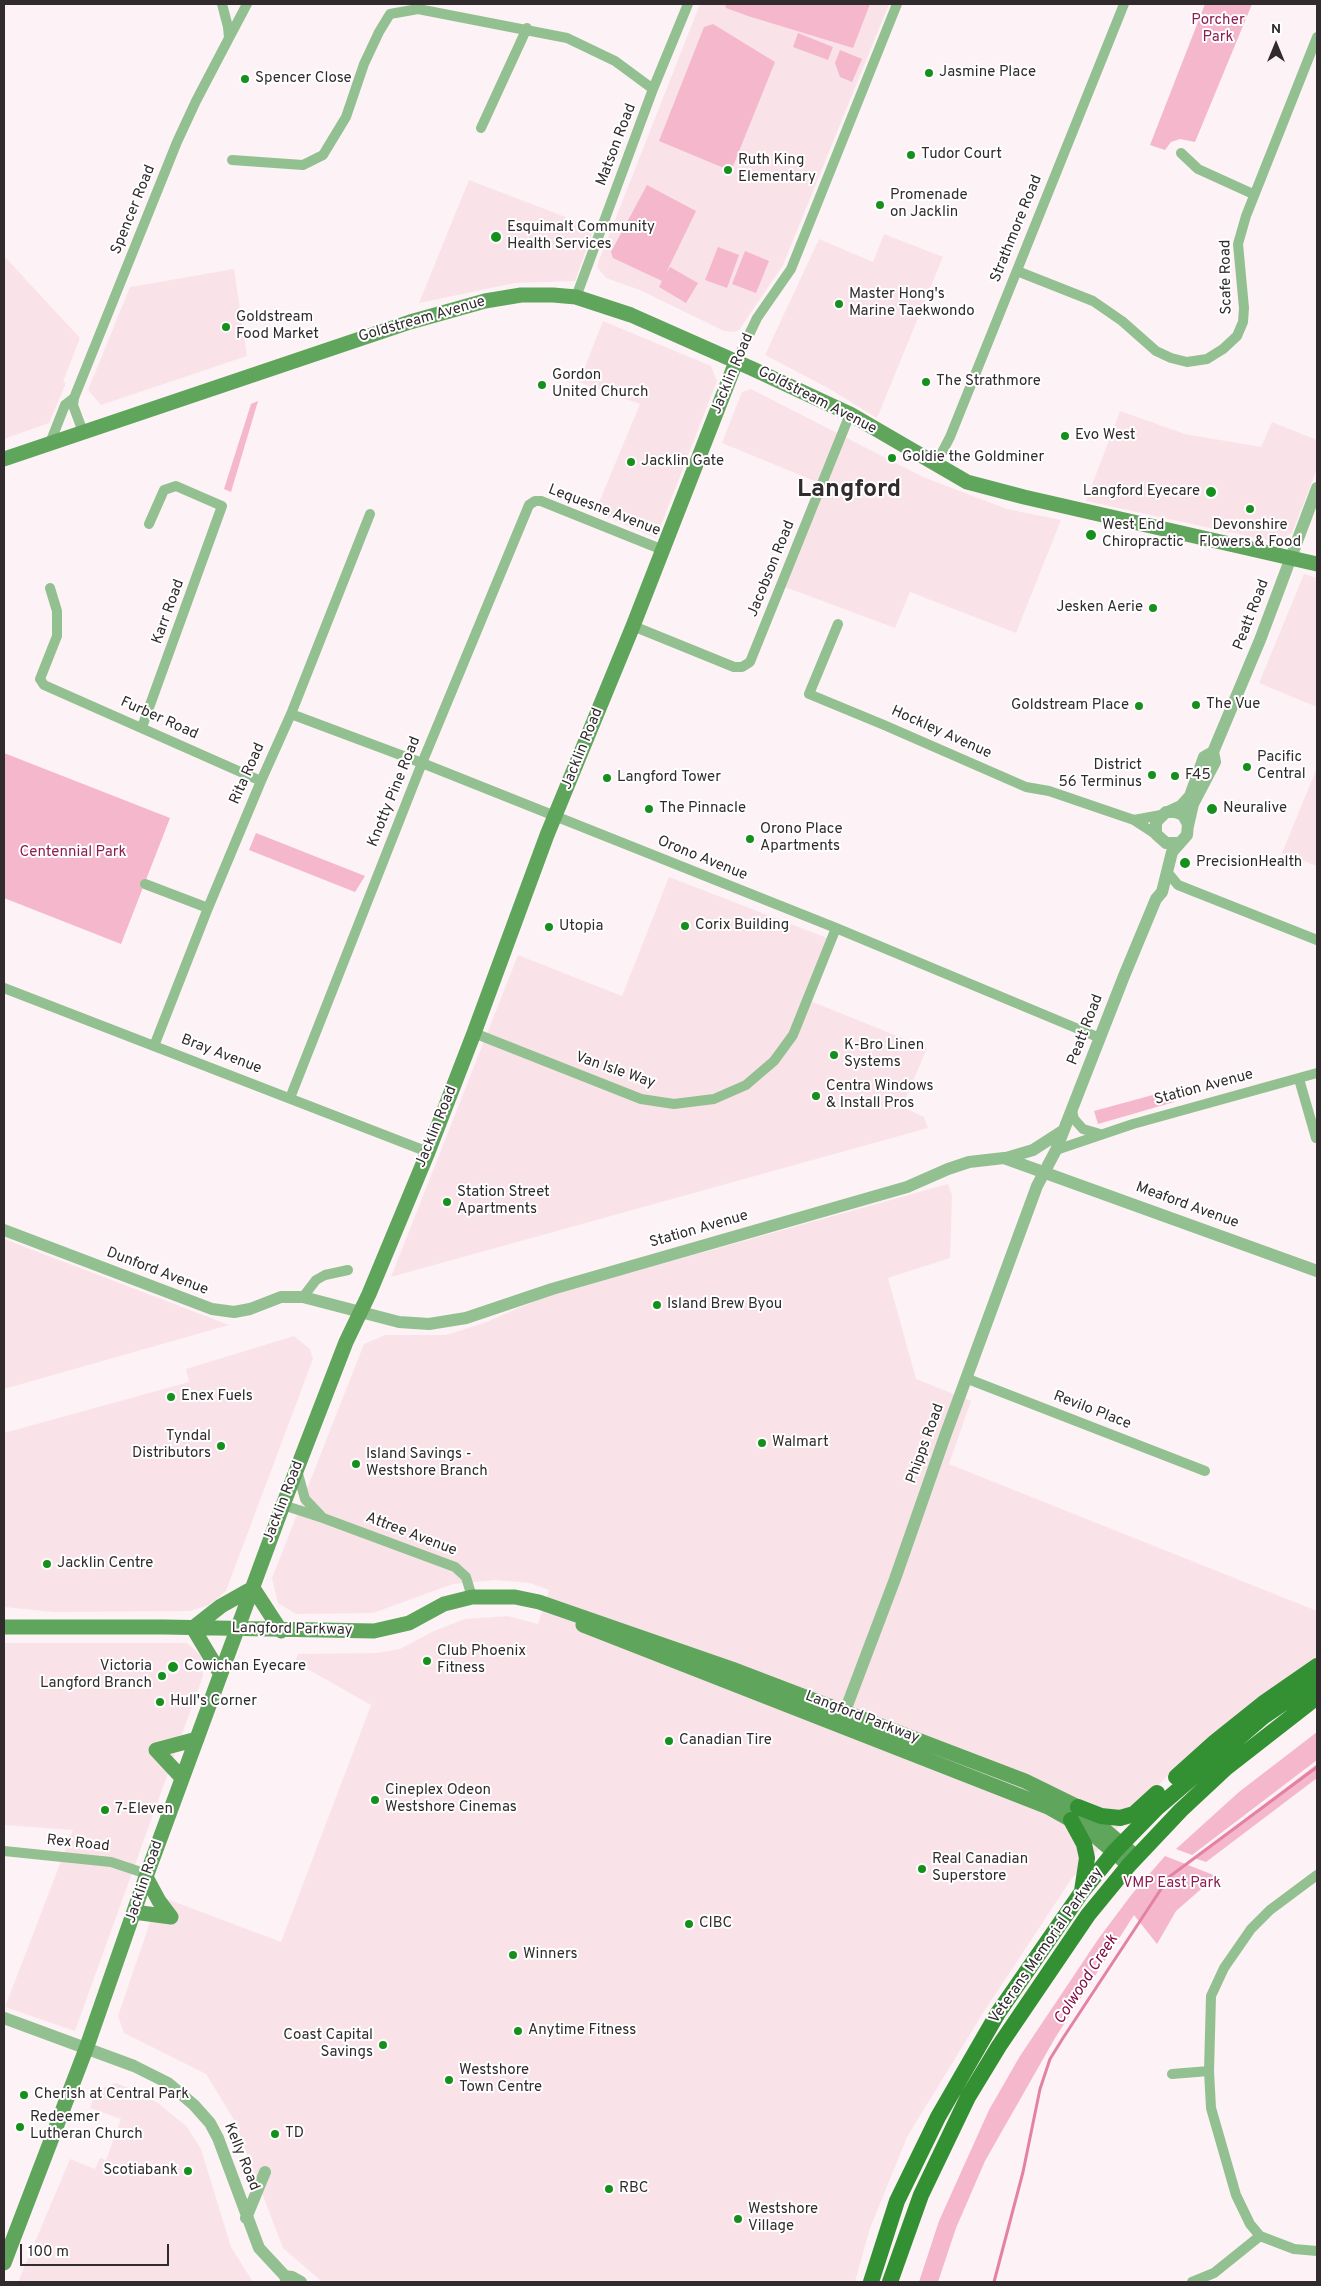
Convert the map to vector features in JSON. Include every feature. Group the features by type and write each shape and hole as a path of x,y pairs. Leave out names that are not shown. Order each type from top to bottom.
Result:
{"main road":[{"name":"Goldstream Avenue","path":"4,459 374,333 457,308 522,295 576,297 631,315 850,414 967,482 996,491 1317,564"},
{"name":"Jacklin Road","path":"4,2263 86,2049 146,1875 283,1505 346,1342 428,1152 555,817 633,626 736,362"},
{"path":"220,1672 193,1628 221,1606 252,1588 281,1631"},
{"name":"Langford Parkway","path":"4,1627 374,1631 409,1623 444,1604 472,1597 515,1597 603,1622 845,1711 1025,1781 1075,1814 1132,1861"},
{"name":"Langford Parkway","path":"570,1614 582,1624 600,1632 971,1778 1075,1814"},
{"path":"1081,1893 1087,1858 1075,1814 1120,1818 1134,1814 1214,1742 1265,1702 1317,1666"},
{"name":"Veterans Memorial Parkway","path":"871,2282 897,2201 938,2117 998,2013 1081,1893 1118,1848 1156,1808 1264,1717 1317,1680"},
{"name":"Veterans Memorial Parkway","path":"890,2282 921,2195 968,2097 999,2046 1088,1915 1132,1861 1181,1810 1226,1768 1317,1697"},
{"path":"182,1778 156,1750 197,1739"},
{"path":"134,1912 171,1917 159,1901 146,1875"}],"street":[{"path":"222,4 229,38"},
{"name":"Spencer Road","path":"50,443 65,405 74,398 196,101 248,4"},
{"name":"Matson Road","path":"576,297 653,89 688,4"},
{"name":"Jacklin Road","path":"736,362 757,318 791,269 897,4"},
{"name":"Strathmore Road","path":"936,464 950,436 1124,4"},
{"path":"232,160 303,164 323,155 346,117 364,64 390,14 418,9 526,28 567,38 615,61 653,89"},
{"path":"481,128 526,28"},
{"name":"Scafe Road","path":"1017,270 1093,301 1122,320 1156,351 1171,358 1187,362 1207,359 1237,336 1243,322 1244,308 1238,244 1253,194 1317,37"},
{"path":"1181,153 1198,169 1253,194"},
{"path":"74,398 73,405 83,432"},
{"name":"Jacobson Road","path":"633,626 734,667 742,667 750,662 756,652 850,414"},
{"name":"Karr Road","path":"142,727 222,506 176,486 164,490 149,524"},
{"name":"Peatt Road","path":"1159,895 1156,891 1164,861 1155,825 1166,813 1181,806 1190,796 1204,757 1212,752 1256,650 1317,488"},
{"name":"Lequesne Avenue","path":"534,501 548,504 663,550"},
{"name":"Knotty Pine Road","path":"290,1098 422,762 525,512 534,501"},
{"name":"Rita Road","path":"154,1046 208,908 261,780 291,714 370,514"},
{"name":"Furber Road","path":"50,588 57,611 57,636 40,678 44,685 261,780"},
{"name":"Hockley Avenue","path":"838,624 808,694 1026,787 1050,791 1134,820 1159,838"},
{"name":"Orono Avenue","path":"291,714 422,762 555,817 836,928 1100,1038"},
{"name":"Peatt Road","path":"1045,1172 1056,1150 1168,873 1172,852 1186,838 1193,804 1215,762 1212,752"},
{"path":"1166,813 1183,815 1188,826"},
{"name":"Hockley Avenue","path":"1134,820 1166,813"},
{"path":"1159,838 1171,844 1179,843"},
{"path":"1168,873 1178,885 1317,940"},
{"path":"145,884 208,908"},
{"path":"1159,895 1178,885"},
{"name":"Van Isle Way","path":"474,1033 641,1099 674,1104 714,1099 746,1085 774,1061 793,1035 836,928"},
{"name":"Bray Avenue","path":"4,988 428,1152"},
{"name":"Station Avenue","path":"1056,1150 1091,1139 1100,1134 1317,1073"},
{"path":"1298,1079 1316,1138"},
{"path":"1072,1111 1074,1119 1083,1130 1100,1134"},
{"path":"1004,1158 1033,1150 1064,1130"},
{"name":"Station Avenue","path":"360,1312 399,1322 429,1324 466,1318 552,1289 907,1187 969,1162 1004,1158 1045,1172"},
{"name":"Meaford Avenue","path":"1045,1172 1317,1271"},
{"name":"Phipps Road","path":"839,1726 1021,1231 1045,1172"},
{"name":"Dunford Avenue","path":"4,1230 212,1309 234,1312 250,1309 281,1297 303,1297 360,1312"},
{"path":"303,1297 316,1280 325,1275 348,1270"},
{"name":"Revilo Place","path":"968,1379 1205,1471"},
{"name":"Attree Avenue","path":"297,1470 305,1499 323,1518"},
{"name":"Attree Avenue","path":"283,1505 456,1567 466,1577 472,1597"},
{"name":"Rex Road","path":"4,1851 111,1862 146,1875"},
{"path":"1315,1882 1270,1910 1251,1929 1224,1968 1212,1996 1209,2071 1211,2108 1236,2195 1250,2224 1260,2236 1294,2249 1317,2251"},
{"name":"Kelly Road","path":"4,2018 134,2066 168,2083 194,2105 210,2123 218,2138 246,2218 259,2248 286,2279 292,2277 301,2282"},
{"path":"1172,2074 1209,2071"},
{"path":"246,2218 265,2172"},
{"path":"1192,2282 1214,2273 1260,2236"}],"shaded area":[{"name":"Ruth King Elementary","path":"700,4 889,4 783,265 739,330 734,332 724,331 640,290 606,278 598,268 598,263"},
{"path":"469,180 594,228 575,281 515,283 419,303"},
{"path":"884,234 943,257 877,418 828,388 765,355 819,239 873,262"},
{"path":"4,256 80,338 63,382 66,383 49,423 4,439"},
{"path":"234,269 247,356 101,405 88,390 130,287"},
{"path":"603,321 711,366 717,381 656,538 595,512 640,404 579,382"},
{"path":"751,389 923,477 1007,509 1061,520 1016,633 910,592 895,628 777,584 817,482 722,443 742,392"},
{"path":"1120,411 1185,434 1261,447 1272,422 1317,440 1317,469 1292,533 1275,542 1086,501"},
{"path":"1304,574 1317,578 1317,707 1259,683"},
{"path":"1317,768 1317,866 1282,853"},
{"path":"669,877 827,938 803,998 927,1048 902,1107 924,1117 928,1128 391,1277 518,955 622,996"},
{"path":"948,1184 952,1195 950,1258 888,1278 916,1379 971,1401 949,1464 1317,1611 1317,1660 1260,1698 1164,1779 1072,1878 983,2013 907,2137 869,2231 855,2282 321,2281 283,2248 234,2120 206,2074 124,2033 118,2016 159,1896 281,1942 371,1705 295,1662 298,1654 377,1653 400,1649 434,1631 465,1619 508,1616 538,1624 549,1590 530,1583 495,1580 453,1584 373,1613 296,1614 278,1603 272,1578 364,1344 385,1335 446,1335 484,1323 547,1296"},
{"path":"4,1239 229,1325 4,1389"},
{"path":"294,1336 310,1349 313,1359 226,1591 209,1605 190,1611 54,1612 4,1607 4,1433 189,1382 186,1369"},
{"path":"4,1643 187,1643 201,1656 203,1676 75,2031 5,2007 73,1830 4,1825"},
{"path":"116,2083 158,2103 187,2127 201,2149 231,2247 253,2282 18,2282 70,2159 95,2169 100,2158 106,2160 121,2119 90,2108 96,2091"}],"green space":[{"path":"725,4 870,4 853,48 748,16 726,8"},
{"name":"Porcher Park","path":"1205,4 1252,4 1195,142 1180,139 1171,142 1165,150 1150,145"},
{"path":"713,24 775,62 731,171 659,141 704,27"},
{"path":"798,33 833,47 828,60 793,47"},
{"path":"840,50 862,59 852,82 840,77 835,63"},
{"path":"647,185 696,211 666,273 670,267 698,283 686,303 659,287 662,281 613,258 611,252"},
{"path":"718,247 739,255 727,288 705,280"},
{"path":"745,251 769,261 756,293 732,284"},
{"path":"258,401 231,492 224,489 251,404"},
{"name":"Centennial Park","path":"4,753 170,818 121,944 4,898"},
{"path":"256,833 365,876 355,892 249,850"},
{"path":"1171,1090 1174,1102 1098,1124 1094,1111"},
{"name":"VMP East Park","path":"1317,1732 1317,1760 1192,1855 1176,1849 1239,1792"},
{"name":"VMP East Park","path":"1317,1764 1317,1778 1206,1862 1194,1858"},
{"name":"VMP East Park","path":"1165,1856 1216,1876 1176,1911 1157,1944 1134,1915 1055,2038 985,2161 956,2228 938,2282 919,2282 939,2221 989,2110 1020,2056 1099,1938 1132,1894"}],"waterway":[{"name":"Colwood Creek","path":"994,2282 1023,2172 1040,2089 1050,2059 1063,2038 1169,1877 1317,1767"}],"place":[{"name":"Jasmine Place","path":"929,73"},
{"name":"Spencer Close","path":"245,79"},
{"name":"Tudor Court","path":"911,155"},
{"name":"Ruth King Elementary","path":"728,170"},
{"name":"Promenade on Jacklin","path":"880,205"},
{"name":"Esquimalt Community Health Services","path":"496,237"},
{"name":"Master Hong's Marine Taekwondo","path":"839,304"},
{"name":"Goldstream Food Market","path":"226,327"},
{"name":"The Strathmore","path":"926,382"},
{"name":"Gordon United Church","path":"542,385"},
{"name":"Evo West","path":"1065,436"},
{"name":"Goldie the Goldminer","path":"892,458"},
{"name":"Jacklin Gate","path":"631,462"},
{"name":"Langford Eyecare","path":"1211,492"},
{"name":"Devonshire Flowers & Food","path":"1250,509"},
{"name":"West End Chiropractic","path":"1091,535"},
{"name":"Jesken Aerie","path":"1153,608"},
{"name":"The Vue","path":"1196,705"},
{"name":"Goldstream Place","path":"1139,706"},
{"name":"Pacific Central","path":"1247,767"},
{"name":"District 56 Terminus","path":"1152,775"},
{"name":"F45","path":"1175,776"},
{"name":"Langford Tower","path":"607,778"},
{"name":"The Pinnacle","path":"649,809"},
{"name":"Neuralive","path":"1212,809"},
{"name":"Orono Place Apartments","path":"750,839"},
{"name":"PrecisionHealth","path":"1185,863"},
{"name":"Corix Building","path":"685,926"},
{"name":"Utopia","path":"549,927"},
{"name":"K-Bro Linen Systems","path":"834,1055"},
{"name":"Centra Windows & Install Pros","path":"816,1096"},
{"name":"Station Street Apartments","path":"447,1202"},
{"name":"Island Brew Byou","path":"657,1305"},
{"name":"Enex Fuels","path":"171,1397"},
{"name":"Walmart","path":"762,1443"},
{"name":"Tyndal Distributors","path":"221,1446"},
{"name":"Island Savings - Westshore Branch","path":"356,1464"},
{"name":"Jacklin Centre","path":"47,1564"},
{"name":"Club Phoenix Fitness","path":"427,1661"},
{"name":"Cowichan Eyecare","path":"173,1667"},
{"name":"Victoria Langford Branch","path":"162,1676"},
{"name":"Hull's Corner","path":"160,1702"},
{"name":"Canadian Tire","path":"669,1741"},
{"name":"Cineplex Odeon Westshore Cinemas","path":"375,1800"},
{"name":"7-Eleven","path":"105,1810"},
{"name":"Real Canadian Superstore","path":"922,1869"},
{"name":"CIBC","path":"689,1924"},
{"name":"Winners","path":"513,1955"},
{"name":"Anytime Fitness","path":"518,2031"},
{"name":"Coast Capital Savings","path":"383,2045"},
{"name":"Westshore Town Centre","path":"449,2080"},
{"name":"Cherish at Central Park","path":"24,2095"},
{"name":"Redeemer Lutheran Church","path":"20,2127"},
{"name":"TD","path":"275,2134"},
{"name":"Scotiabank","path":"188,2171"},
{"name":"RBC","path":"609,2189"},
{"name":"Westshore Village","path":"738,2219"}],"district":[{"name":"Langford","path":"849,491"}]}
